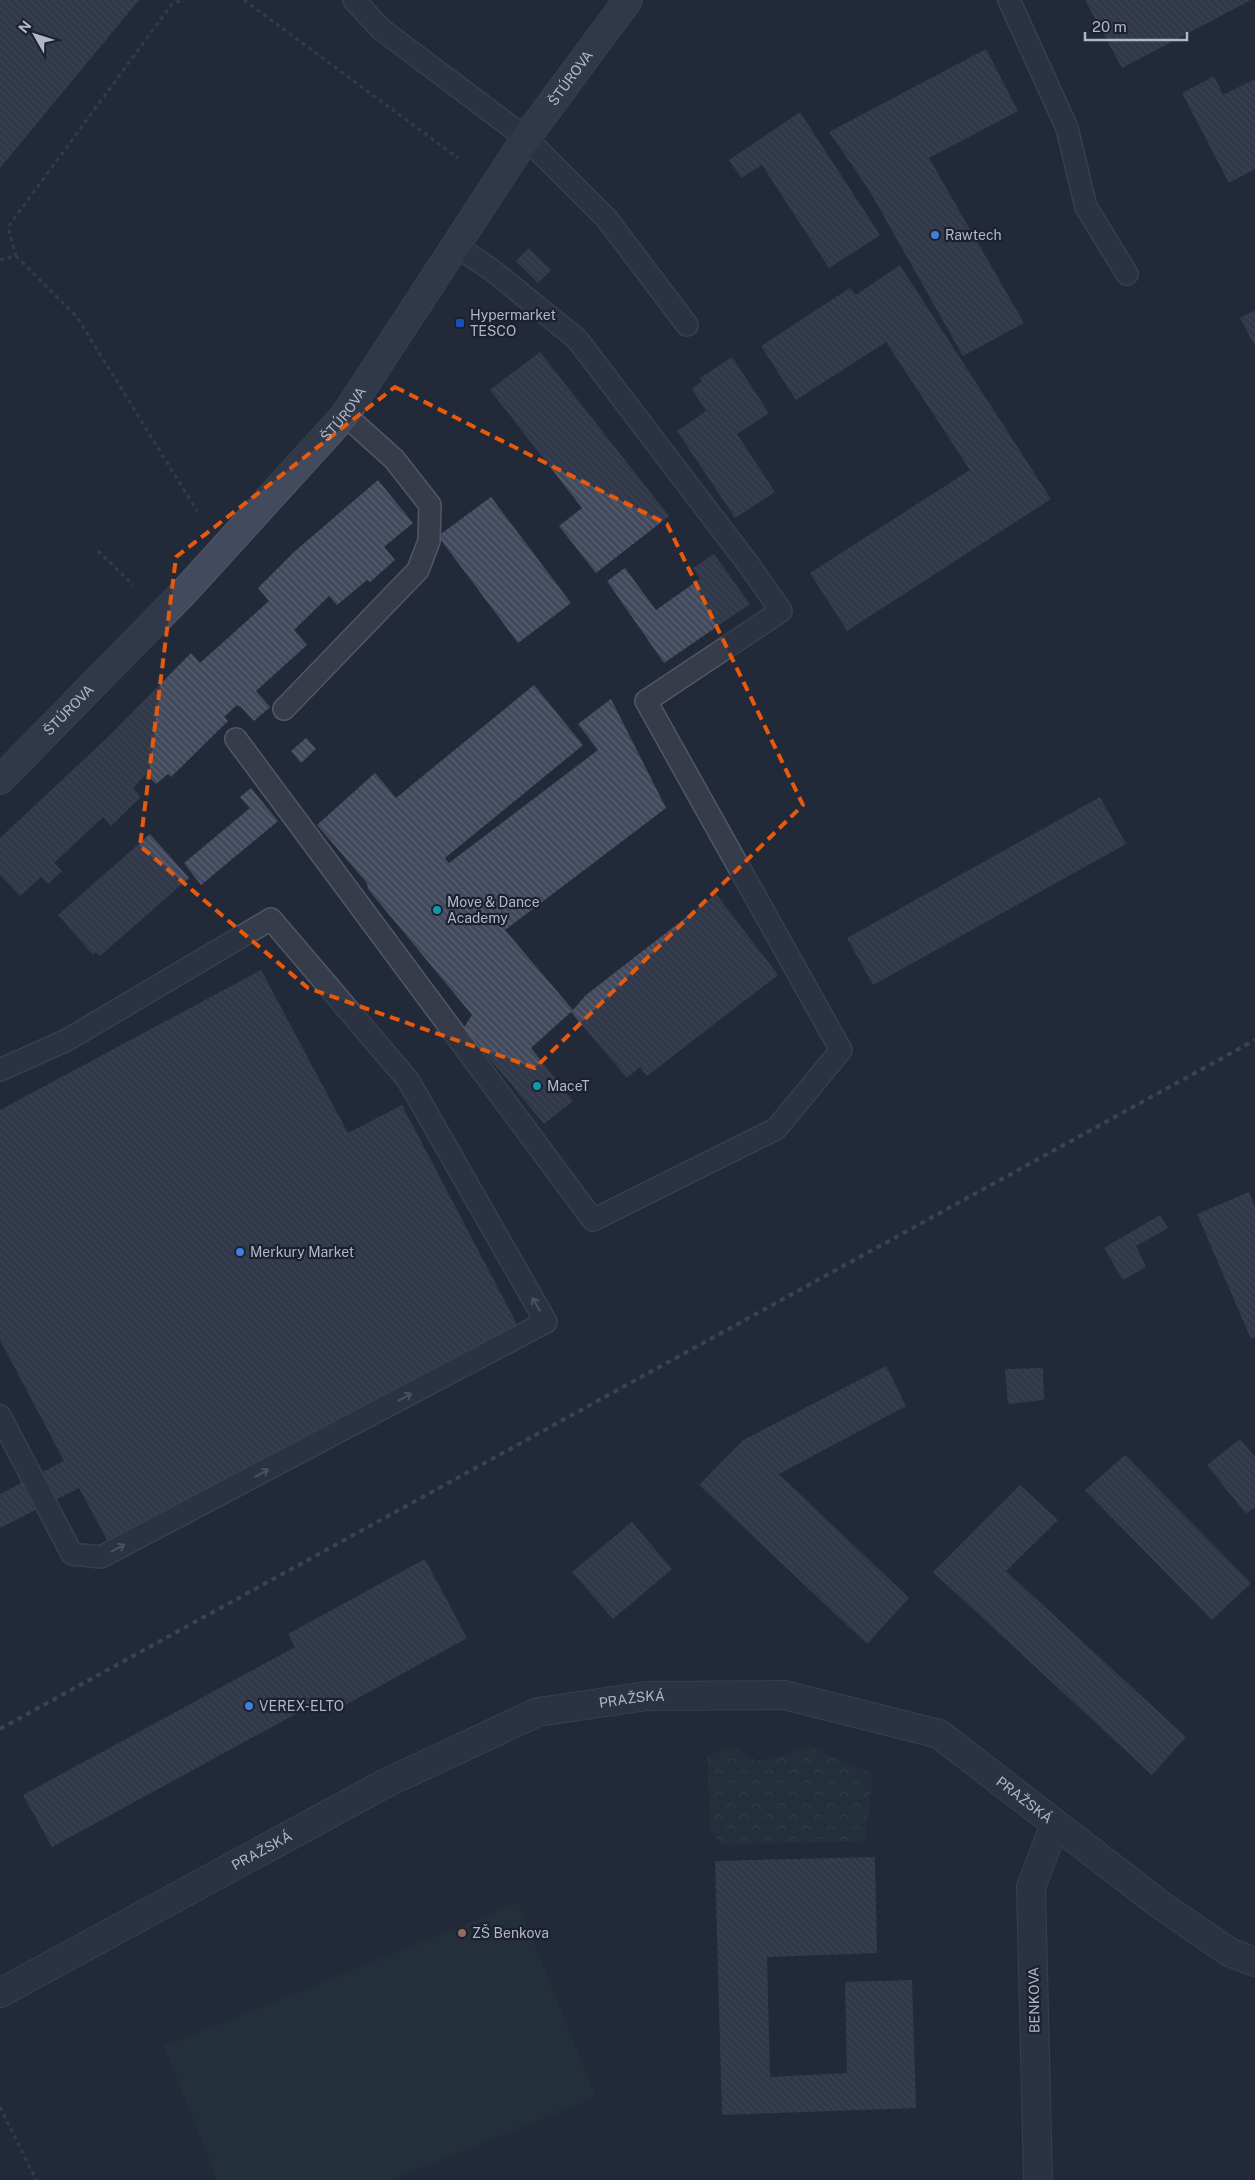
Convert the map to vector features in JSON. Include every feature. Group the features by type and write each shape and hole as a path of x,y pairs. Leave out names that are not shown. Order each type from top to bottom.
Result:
{"street":[{"name":"ŠTÚROVA","path":"0,780 186,590 345,415 526,138 628,0"},
{"name":"PRAŽSKÁ","path":"0,1993 386,1783 538,1712 647,1696 784,1695 939,1734 1158,1903 1230,1952 1255,1962"},
{"name":"BENKOVA","path":"1038,2180 1032,1887 1055,1824"}],"lane":[{"path":"354,0 381,28 526,138 607,219 687,325"},
{"path":"1009,0 1067,128 1086,207 1127,274"},
{"path":"236,738 594,1220 776,1129 841,1050 646,701 781,611 577,339 492,270 456,246"},
{"path":"284,709 418,570 429,541 430,506 394,459 345,415"},
{"path":"0,1070 66,1040 271,919 408,1080 546,1322 101,1557 72,1554 0,1416"}],"path":[{"path":"182,0 172,4 8,227 16,256 77,317 196,511"},
{"path":"244,0 458,158"},
{"path":"0,260 16,256"},
{"path":"98,551 133,585"},
{"path":"0,2107 36,2180"}],"highlighted area":[{"path":"395,387 667,524 803,805 535,1068 308,988 140,846 176,557"}],"green space":[{"path":"811,1747 873,1774 865,1841 722,1845 711,1833 707,1755 735,1748 757,1761"},
{"path":"518,1903 596,2097 392,2180 217,2180 164,2046"}],"building":[{"path":"0,0 139,0 0,168"},
{"path":"1085,0 1251,0 1122,68"},
{"path":"986,49 1018,111 929,158 1024,323 963,356 869,190 829,132"},
{"path":"1214,76 1223,95 1255,79 1255,169 1229,183 1182,93"},
{"path":"800,112 880,235 829,268 762,165 741,178 729,160"},
{"path":"529,248 551,270 538,283 516,261"},
{"path":"900,265 1051,499 847,631 810,573 970,470 886,342 796,400 761,346 850,288 856,295"},
{"path":"1255,310 1255,346 1240,318"},
{"path":"540,352 669,516 596,573 559,526 582,508 490,390"},
{"path":"732,357 769,413 737,434 775,492 735,518 677,431 706,411 692,389 702,381 700,378"},
{"path":"378,480 413,523 384,547 395,560 370,582 367,580 337,605 329,596 294,630 307,645 256,691 270,707 254,721 237,705 224,717 228,721 171,777 168,774 156,784 146,774 133,788 141,797 111,826 103,817 54,863 62,871 48,884 41,877 20,896 0,875 0,838 109,736 191,653 200,663 269,601 258,588 295,551"},
{"path":"491,497 571,603 518,643 438,536"},
{"path":"714,554 750,604 664,663 607,581 625,568 656,610 700,579 693,568"},
{"path":"534,685 583,745 445,858 449,863 598,750 578,724 611,699 666,808 505,930 573,1010 586,995 716,894 778,975 647,1076 640,1067 627,1078 571,1012 531,1048 573,1101 544,1124 463,1029 472,1015 368,889 367,883 317,825 375,773 396,798"},
{"path":"306,738 316,749 301,763 291,751"},
{"path":"251,788 278,821 201,885 184,863 250,808 240,797"},
{"path":"1100,797 1126,844 873,985 847,938"},
{"path":"150,834 189,878 100,956 96,952 93,955 58,915"},
{"name":"Merkury Market","path":"261,970 348,1133 402,1105 518,1326 109,1544 79,1488 0,1528 0,1494 64,1461 0,1340 0,1110"},
{"path":"1249,1192 1255,1207 1255,1337 1251,1339 1197,1214"},
{"path":"1160,1215 1168,1228 1136,1246 1146,1267 1123,1280 1104,1248"},
{"path":"886,1366 906,1406 779,1474 909,1598 867,1644 699,1485 743,1440"},
{"path":"1043,1368 1044,1400 1008,1404 1005,1369"},
{"path":"1240,1439 1255,1457 1255,1507 1246,1514 1207,1465"},
{"path":"1125,1455 1251,1583 1212,1620 1085,1490"},
{"path":"1020,1485 1058,1520 1006,1571 1186,1737 1152,1775 933,1572"},
{"path":"632,1522 672,1569 613,1619 572,1572"},
{"name":"VEREX-ELTO","path":"425,1559 467,1638 331,1713 323,1699 52,1847 23,1795 295,1647 288,1634"},
{"path":"875,1857 877,1953 767,1957 770,2077 847,2073 845,1982 912,1980 916,2108 722,2115 715,1861"}],"railway":[{"path":"0,1729 1255,1040"}],"place":[{"name":"Rawtech","path":"935,235"},
{"name":"Hypermarket TESCO","path":"460,323"},
{"name":"Move & Dance Academy","path":"437,910"},
{"name":"MaceT","path":"537,1086"},
{"name":"Merkury Market","path":"240,1252"},
{"name":"VEREX-ELTO","path":"249,1706"},
{"name":"ZŠ Benkova","path":"462,1933"}]}
